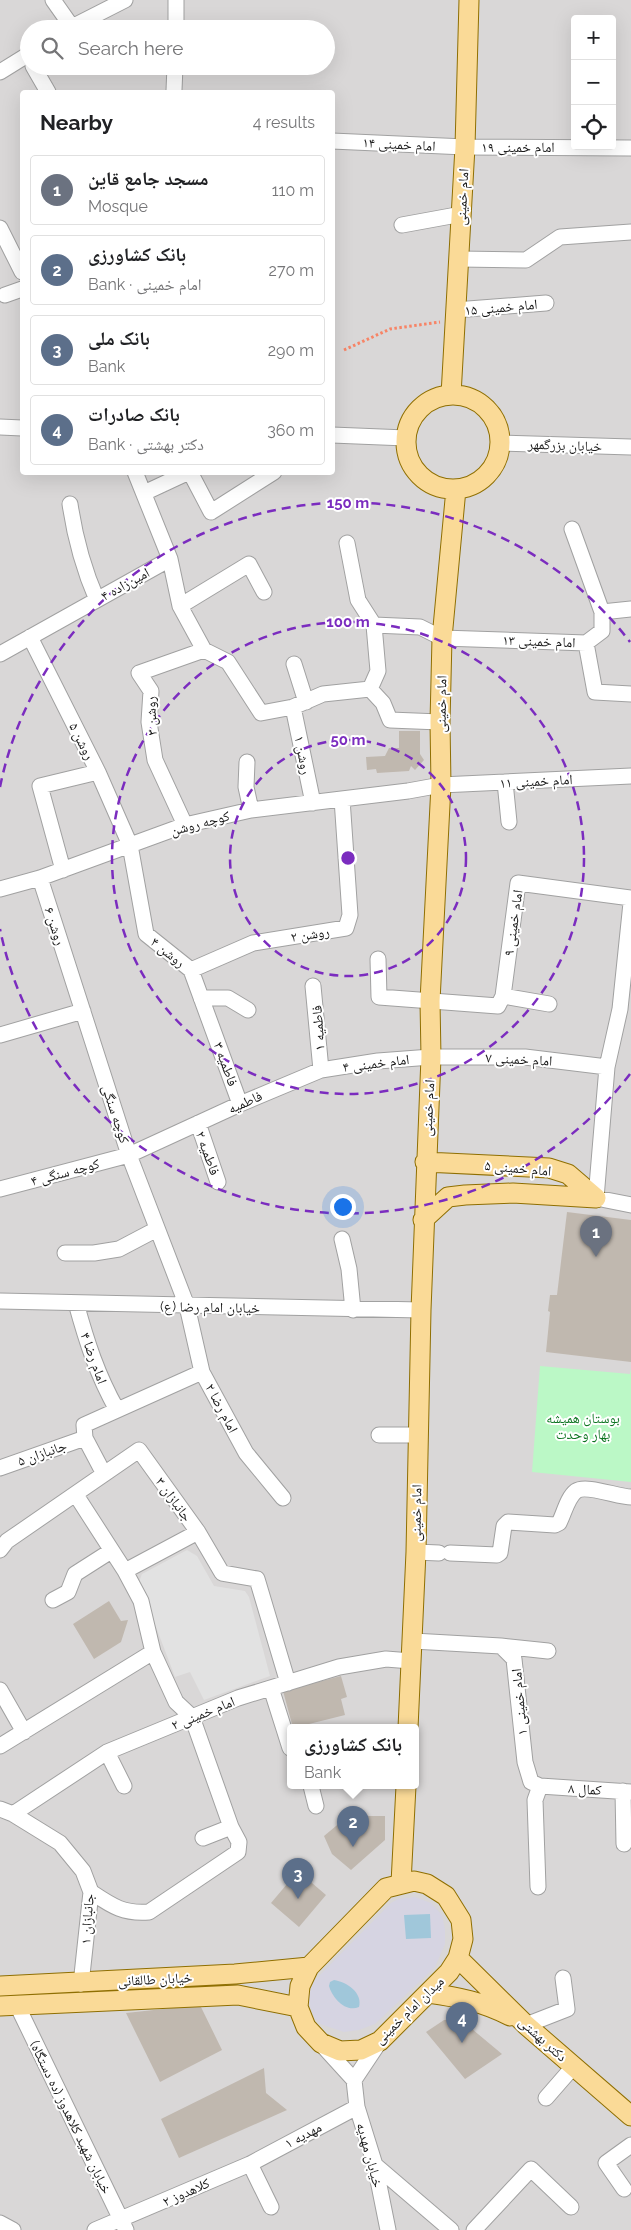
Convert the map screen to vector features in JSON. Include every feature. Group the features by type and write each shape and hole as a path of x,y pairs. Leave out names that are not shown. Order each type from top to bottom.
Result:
{"main road":[{"name":"امام خمینی","path":"450,395 462,214 469,0"},
{"path":"450,395 462,395 482,404 496,422 500,443 494,464 488,474 470,486 456,489 437,486 420,475 412,464 407,452 406,438 409,425 416,413 438,397 450,395"},
{"name":"امام خمینی","path":"408,1724 416,1552 417,1435 425,1162 431,1057 430,1001 441,785 442,638 456,489"},
{"name":"امام خمینی ۵","path":"425,1162 549,1168 568,1174 596,1198"},
{"path":"424,1220 448,1198 465,1195 513,1193 596,1198"},
{"path":"402,1883 406,1789"},
{"name":"میدان امام خمینی","path":"298,2008 300,1986 309,1967 386,1888 414,1881 427,1884 446,1896 461,1920 463,1939 458,1958 449,1972 380,2041 361,2050 347,2051 340,2051 320,2043"},
{"name":"دکتر بهشتی","path":"458,1958 526,2025 631,2116"},
{"name":"خیابان طالقانی","path":"0,1986 81,1984 309,1967"},
{"path":"428,1993 462,1998 492,2006 526,2025"},
{"name":"خیابان طالقانی","path":"8,2005 238,1995 298,2008"},
{"path":"298,2008 306,2027 320,2043"}],"street":[{"path":"53,0 65,20"},
{"path":"86,20 125,0"},
{"path":"176,0 176,20"},
{"path":"0,72 20,63"},
{"path":"38,75 47,90"},
{"path":"174,90 175,75"},
{"name":"امام خمینی ۱۴","path":"335,141 465,147"},
{"name":"امام خمینی ۱۹","path":"465,147 631,148"},
{"path":"402,225 462,214"},
{"path":"0,228 20,268"},
{"path":"459,259 526,260 560,237 631,232"},
{"path":"5,295 20,290"},
{"name":"امام خمینی ۱۵","path":"455,315 546,303"},
{"path":"0,427 20,428"},
{"path":"335,435 406,438"},
{"name":"خیابان بزرگمهر","path":"500,443 631,447"},
{"path":"136,475 170,558 180,606 204,650 228,662 260,713 300,704 323,694 370,689"},
{"path":"144,494 184,475"},
{"path":"192,475 211,512 269,475"},
{"path":"70,504 74,535 96,600"},
{"path":"572,529 602,612 602,631 586,643"},
{"path":"347,542 358,600 374,625 378,671 370,689"},
{"name":"امین‌زاده ۴","path":"0,654 170,558"},
{"path":"180,606 249,564 264,592"},
{"path":"602,612 631,610"},
{"path":"374,625 420,627 442,638"},
{"name":"روشن ۵","path":"30,637 98,772 130,845"},
{"name":"امام خمینی ۱۳","path":"442,638 586,643 596,692 631,694"},
{"name":"روشن ۳","path":"185,825 155,760 149,722 151,691 139,673 204,650"},
{"name":"روشن ۱","path":"294,664 313,803"},
{"path":"370,689 383,703 390,720 440,722"},
{"path":"247,762 246,788 251,810"},
{"path":"62,870 40,786 98,772"},
{"name":"امام خمینی ۱۱","path":"408,791 441,785 631,776"},
{"path":"506,782 509,822"},
{"name":"کوچه روشن","path":"0,889 40,878 185,825 251,810 408,791"},
{"name":"روشن ۲","path":"191,970 253,943 346,928 350,915 342,799"},
{"name":"روشن ۴","path":"130,845 146,934 191,970 211,1025"},
{"name":"روشن ۶","path":"40,878 71,974"},
{"name":"امام خمینی ۹","path":"503,996 518,883 631,898"},
{"path":"596,1198 607,1067 626,1010 631,903"},
{"path":"378,959 379,997 498,1006 503,996 549,1004"},
{"name":"کوچه سنگی","path":"71,974 129,1155 166,1252"},
{"name":"فاطمیه ۱","path":"313,986 321,1070"},
{"path":"201,998 228,998 248,1010"},
{"path":"0,1035 83,1011"},
{"name":"فاطمیه ۳","path":"211,1025 240,1104"},
{"name":"امام خمینی ۴","path":"321,1070 378,1060 431,1057"},
{"name":"امام خمینی ۷","path":"431,1057 525,1057 607,1067"},
{"name":"فاطمیه","path":"170,1136 321,1070"},
{"name":"فاطمیه ۲","path":"198,1123 218,1182"},
{"name":"کوچه سنگی ۴","path":"0,1190 129,1155 170,1136"},
{"name":"امام خمینی ۵","path":"596,1198 631,1205"},
{"path":"65,1253 94,1253 118,1249 157,1229"},
{"path":"342,1239 349,1269 353,1310"},
{"name":"امام رضا ۲","path":"166,1252 187,1306 202,1372 246,1454 283,1498"},
{"name":"خیابان امام رضا (ع)","path":"0,1301 421,1310"},
{"name":"امام رضا ۴","path":"76,1303 100,1380 117,1410"},
{"path":"104,1474 85,1438 84,1425 202,1372"},
{"path":"380,1435 417,1435"},
{"name":"جانبازان ۵","path":"0,1468 85,1438"},
{"name":"جانبازان ۳","path":"0,1560 0,1551 7,1541 76,1496 139,1450 198,1532 222,1573 257,1579 288,1683"},
{"path":"416,1552 497,1554 500,1553 504,1526 508,1522 555,1525 559,1523 576,1491 585,1488 631,1497"},
{"path":"76,1496 125,1571 141,1600 153,1652 176,1702 192,1717 231,1827 239,1842 238,1852 149,1912 133,1914 113,1907 91,1892"},
{"path":"125,1571 198,1532"},
{"path":"53,1600 68,1592 75,1574 111,1551"},
{"path":"413,1641 501,1646 548,1651"},
{"name":"امام خمینی ۱","path":"501,1646 514,1659 525,1762 531,1782 540,1786"},
{"path":"0,1746 153,1652"},
{"name":"امام خمینی ۲","path":"7,1812 107,1752 238,1698 339,1667 386,1658 411,1661"},
{"path":"271,1688 287,1739"},
{"path":"0,1690 24,1732"},
{"path":"107,1752 124,1786"},
{"path":"538,1887 535,1800 540,1786"},
{"name":"کمال ۸","path":"540,1786 627,1792"},
{"path":"312,1789 316,1806"},
{"path":"624,1844 627,1792"},
{"name":"جانبازان ۱","path":"7,1812 60,1843 83,1871 91,1892 81,1984"},
{"path":"203,1838 231,1827"},
{"path":"526,2025 566,2009 563,1978"},
{"name":"خیابان شهید کلاهدوز (ده دستگاه)","path":"8,2005 124,2225"},
{"path":"320,2043 354,2080 380,2041"},
{"path":"546,2098 573,2067"},
{"name":"خیابان مهدیه","path":"354,2080 357,2107 375,2165 388,2230"},
{"name":"مهدیه ۱","path":"250,2164 357,2107"},
{"path":"624,2189 606,2162 631,2145"},
{"path":"250,2164 271,2207"},
{"name":"کلاهدوز ۲","path":"95,2230 124,2225 250,2164"},
{"path":"375,2165 452,2230"},
{"path":"474,2230 531,2169 571,2207"},
{"path":"0,2223 12,2230"}],"path":[{"path":"344,350 390,330 455,315"}],"shaded area":[{"path":"0,0 631,0 631,2230 0,2230"},
{"path":"187,1550 197,1556 214,1586 245,1591 249,1597 270,1676 204,1700 190,1672 175,1677 139,1582 142,1574"},
{"path":"415,1897 431,1903 442,1915 445,1944 435,1967 375,2024 359,2030 344,2032 320,2024 314,2017 308,2000 313,1982 391,1903 398,1899"}],"green space":[{"name":"بوستان همیشه بهار وحدت","path":"540,1366 630,1374 631,1369 631,1482 532,1472"}],"water":[{"path":"430,1914 431,1938 406,1939 404,1915"},
{"path":"334,1980 344,1983 353,1989 359,1997 359,2007 349,2008 336,1999 329,1986 330,1982"}],"building":[{"path":"399,731 420,731 420,754 424,760 415,770 411,766 409,771 377,773 376,769 367,770 366,757 385,756 389,748 399,748"},
{"path":"567,1212 631,1220 631,1362 546,1352 550,1295 557,1295"},
{"path":"109,1601 121,1621 128,1620 121,1642 94,1659 73,1624"},
{"path":"341,1676 347,1697 341,1699 345,1715 309,1724 292,1724 283,1691"},
{"path":"348,1816 385,1816 385,1840 351,1870 332,1854 324,1836"},
{"path":"298,1871 326,1895 299,1927 271,1903"},
{"path":"200,2005 222,2050 160,2082 126,2013"},
{"path":"460,2019 502,2054 465,2079 426,2032 444,2020"},
{"path":"264,2068 266,2093 287,2110 179,2158 161,2119"}],"place":[{"name":"مسجد جامع قاین","path":"596,1257"},
{"name":"بانک کشاورزی","path":"353,1847"},
{"name":"بانک ملی","path":"298,1899"},
{"name":"بانک صادرات","path":"462,2043"}]}
